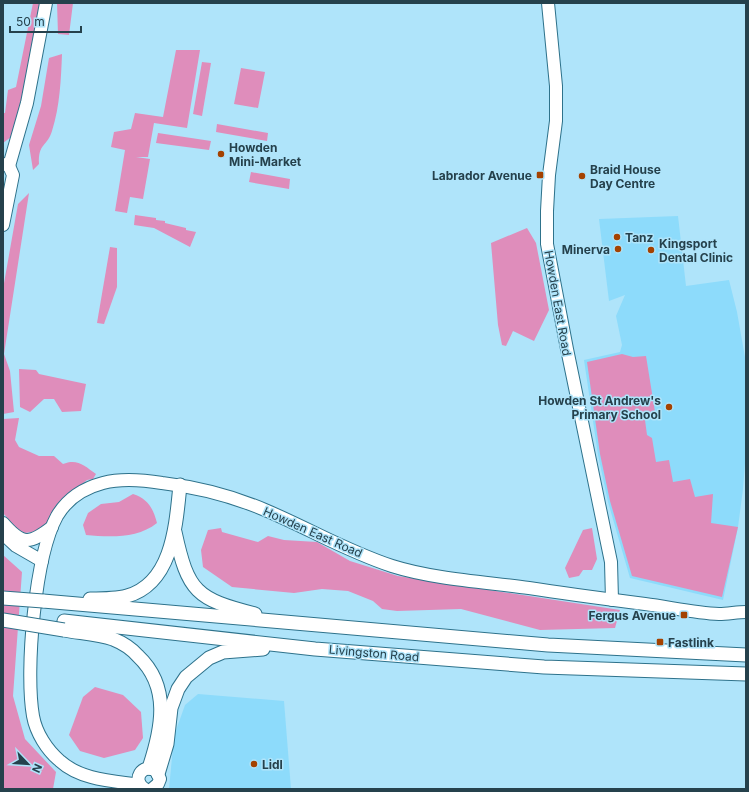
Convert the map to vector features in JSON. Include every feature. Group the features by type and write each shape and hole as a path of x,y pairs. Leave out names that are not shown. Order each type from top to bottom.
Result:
{"main road":[{"path":"67,602 126,597 138,592 158,575 174,532 180,485"},
{"path":"174,532 180,555 193,585 213,601 223,606 298,624"},
{"name":"Livingston Road","path":"3,598 67,602 298,624 548,645 746,655"},
{"name":"Livingston Road","path":"3,619 314,649 544,667 746,674"},
{"path":"64,626 112,639 129,646 147,665 157,681 160,699 158,741 150,782"},
{"path":"150,782 167,744 171,708 178,689 186,676 209,658 223,652 314,649"}],"street":[{"path":"3,225 7,184 13,175 5,162 19,130 27,103 46,3"},
{"name":"Howden East Road","path":"548,3 556,86 556,121 547,197 547,244 568,356 612,562 612,600"},
{"name":"Howden East Road","path":"52,527 58,514 78,494 106,482 150,481 180,485 233,499 262,509 342,548 394,567 434,575 719,614 746,612"},
{"path":"3,523 12,533 26,540 36,539 52,527"},
{"path":"52,527 42,561 32,640 30,682 33,717 39,735 48,749 59,761 70,769 86,776 150,782"},
{"path":"3,534 16,546 42,561"}],"shaded area":[{"path":"33,3 43,3 21,111 11,137 3,143 3,113 5,113 8,90 16,87"},
{"path":"57,3 73,3 69,35 58,34"},
{"path":"176,50 200,50 187,128 154,123 148,157 136,157 150,159 143,199 130,197 127,213 115,211 125,150 111,147 114,132 131,129 135,113 163,117"},
{"path":"62,54 60,92 55,122 48,140 41,149 39,164 33,170 29,145 41,106 49,58"},
{"path":"202,62 211,63 202,116 193,114"},
{"path":"241,68 265,72 258,108 234,104"},
{"path":"217,124 268,133 267,141 216,132"},
{"path":"158,133 211,141 209,150 156,143"},
{"path":"251,172 290,179 289,189 249,182"},
{"path":"29,193 4,354 10,371 14,412 3,414 3,289 18,204"},
{"path":"135,215 156,218 156,220 165,221 165,223 196,232 190,247 154,228 134,225"},
{"name":"Howden St Andrew's Primary School","path":"678,216 686,286 729,280 737,312 746,363 746,451 743,489 738,527 723,600 630,578 608,502 598,455 584,360 620,352 622,345 616,316 625,295 609,301 599,219"},
{"path":"527,228 536,243 549,310 534,341 513,331 506,346 502,345 498,325 491,243"},
{"path":"110,247 117,248 117,287 104,324 97,323"},
{"path":"622,354 633,357 646,356 656,418 645,420 647,435 652,438 656,462 669,460 673,482 690,479 695,497 713,494 711,523 738,527 722,597 632,576 610,501 600,454 587,362"},
{"path":"19,369 36,370 39,374 86,384 81,411 62,412 54,399 44,399 30,412 20,407"},
{"path":"19,418 15,440 19,447 39,456 54,456 63,464 68,462 77,462 96,474 93,479 87,480 57,504 49,521 38,531 25,533 17,529 3,513 3,419"},
{"path":"133,494 146,501 154,513 157,523 141,532 123,536 86,535 83,525 88,513 101,504 119,502"},
{"path":"221,528 222,532 258,542 268,536 284,540 317,542 350,561 398,576 620,610 615,628 540,630 461,609 397,611 382,609 373,601 348,591 322,589 294,593 232,587 203,567 201,550 208,530"},
{"path":"592,528 597,559 592,570 583,570 579,576 569,578 565,568 583,530"},
{"path":"3,555 22,572 13,696 25,739 56,772 53,789 3,789"},
{"path":"95,687 123,695 141,712 143,738 135,750 104,758 80,751 69,735 83,697"},
{"path":"198,694 284,701 291,789 169,789 174,736 185,705"}],"place":[{"name":"Howden Mini-Market","path":"221,154"},
{"name":"Labrador Avenue","path":"540,175"},
{"name":"Braid House Day Centre","path":"582,176"},
{"name":"Tanz","path":"617,237"},
{"name":"Minerva","path":"618,249"},
{"name":"Kingsport Dental Clinic","path":"651,250"},
{"name":"Howden St Andrew's Primary School","path":"669,407"},
{"name":"Fergus Avenue","path":"684,615"},
{"name":"Fastlink","path":"660,642"},
{"name":"Lidl","path":"254,764"}]}
